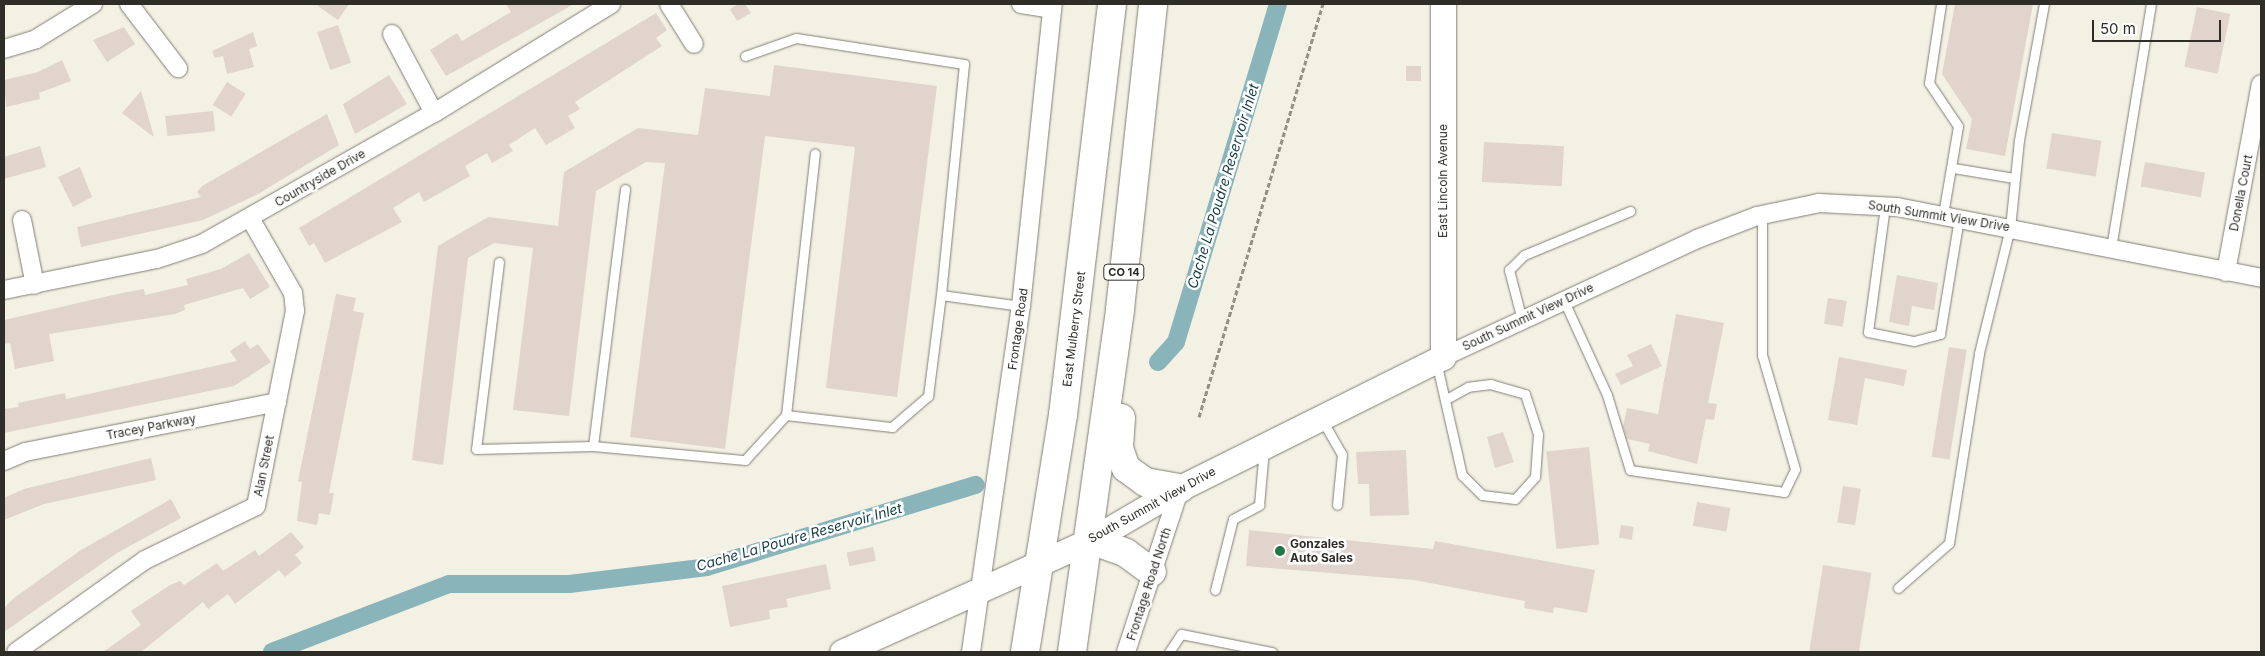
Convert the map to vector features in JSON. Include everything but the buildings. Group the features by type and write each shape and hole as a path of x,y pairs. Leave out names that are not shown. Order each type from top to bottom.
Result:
{"highway":[{"name":"East Mulberry Street","path":"1026,652 1063,415 1112,4"},
{"name":"CO 14","path":"1072,652 1091,540 1120,309 1153,4"},
{"path":"1120,309 1126,369 1119,434 1122,457 1133,476 1180,488"},
{"path":"1091,540 1126,554 1152,572"}],"street":[{"path":"4,49 36,39 93,4"},
{"path":"128,4 178,68"},
{"path":"669,4 694,44"},
{"path":"1021,4 1053,6"},
{"name":"East Lincoln Avenue","path":"1440,359 1443,4"},
{"name":"Countryside Drive","path":"4,290 157,259 202,244 434,113 607,5"},
{"name":"Frontage Road","path":"972,652 1021,306 1053,6"},
{"path":"392,34 434,113"},
{"name":"Donella Court","path":"2226,272 2256,144 2261,84"},
{"name":"South Summit View Drive","path":"842,652 1040,561 1091,540 1180,488 1440,359 1564,300 1762,215 1819,204 1885,206 2010,228 2261,278"},
{"name":"Alan Street","path":"16,652 145,560 256,506 294,310 293,293 250,218"},
{"path":"22,220 35,285"},
{"name":"Tracey Parkway","path":"4,457 277,402"},
{"name":"Tracey Parkway","path":"4,460 25,452"},
{"name":"Frontage Road North","path":"1126,652 1180,488"}],"lane":[{"path":"1885,206 1868,332 1914,340 1940,334 1958,126 1930,83 1941,4"},
{"path":"1898,588 1949,543 1979,353 2010,228 2014,178 2044,4"},
{"path":"2111,248 2151,4"},
{"path":"745,56 796,38 964,64 941,296 928,396 892,427 786,415"},
{"path":"499,262 476,449 593,446 745,460 786,415 815,154"},
{"path":"1953,168 2014,178"},
{"path":"593,446 625,189"},
{"path":"1522,320 1513,298 1509,270 1524,255 1630,210"},
{"path":"1564,300 1607,395 1630,470 1784,492 1795,469 1762,355 1762,215"},
{"path":"941,296 1021,306"},
{"path":"1440,359 1445,400 1462,475 1482,494 1515,498 1535,477 1538,434 1525,394 1491,384 1468,388 1445,400"},
{"path":"1321,418 1342,454 1337,505"},
{"path":"1215,590 1233,519 1259,505 1264,446"},
{"path":"1169,652 1181,634 1272,652"}],"path":[{"path":"1199,417 1323,4"}],"waterway":[{"name":"Cache La Poudre Reservoir Inlet","path":"1158,362 1176,342 1278,4"},
{"name":"Cache La Poudre Reservoir Inlet","path":"272,652 449,584 569,584 707,567 976,485"}],"place":[{"name":"Gonzales Auto Sales","path":"1280,551"}]}
